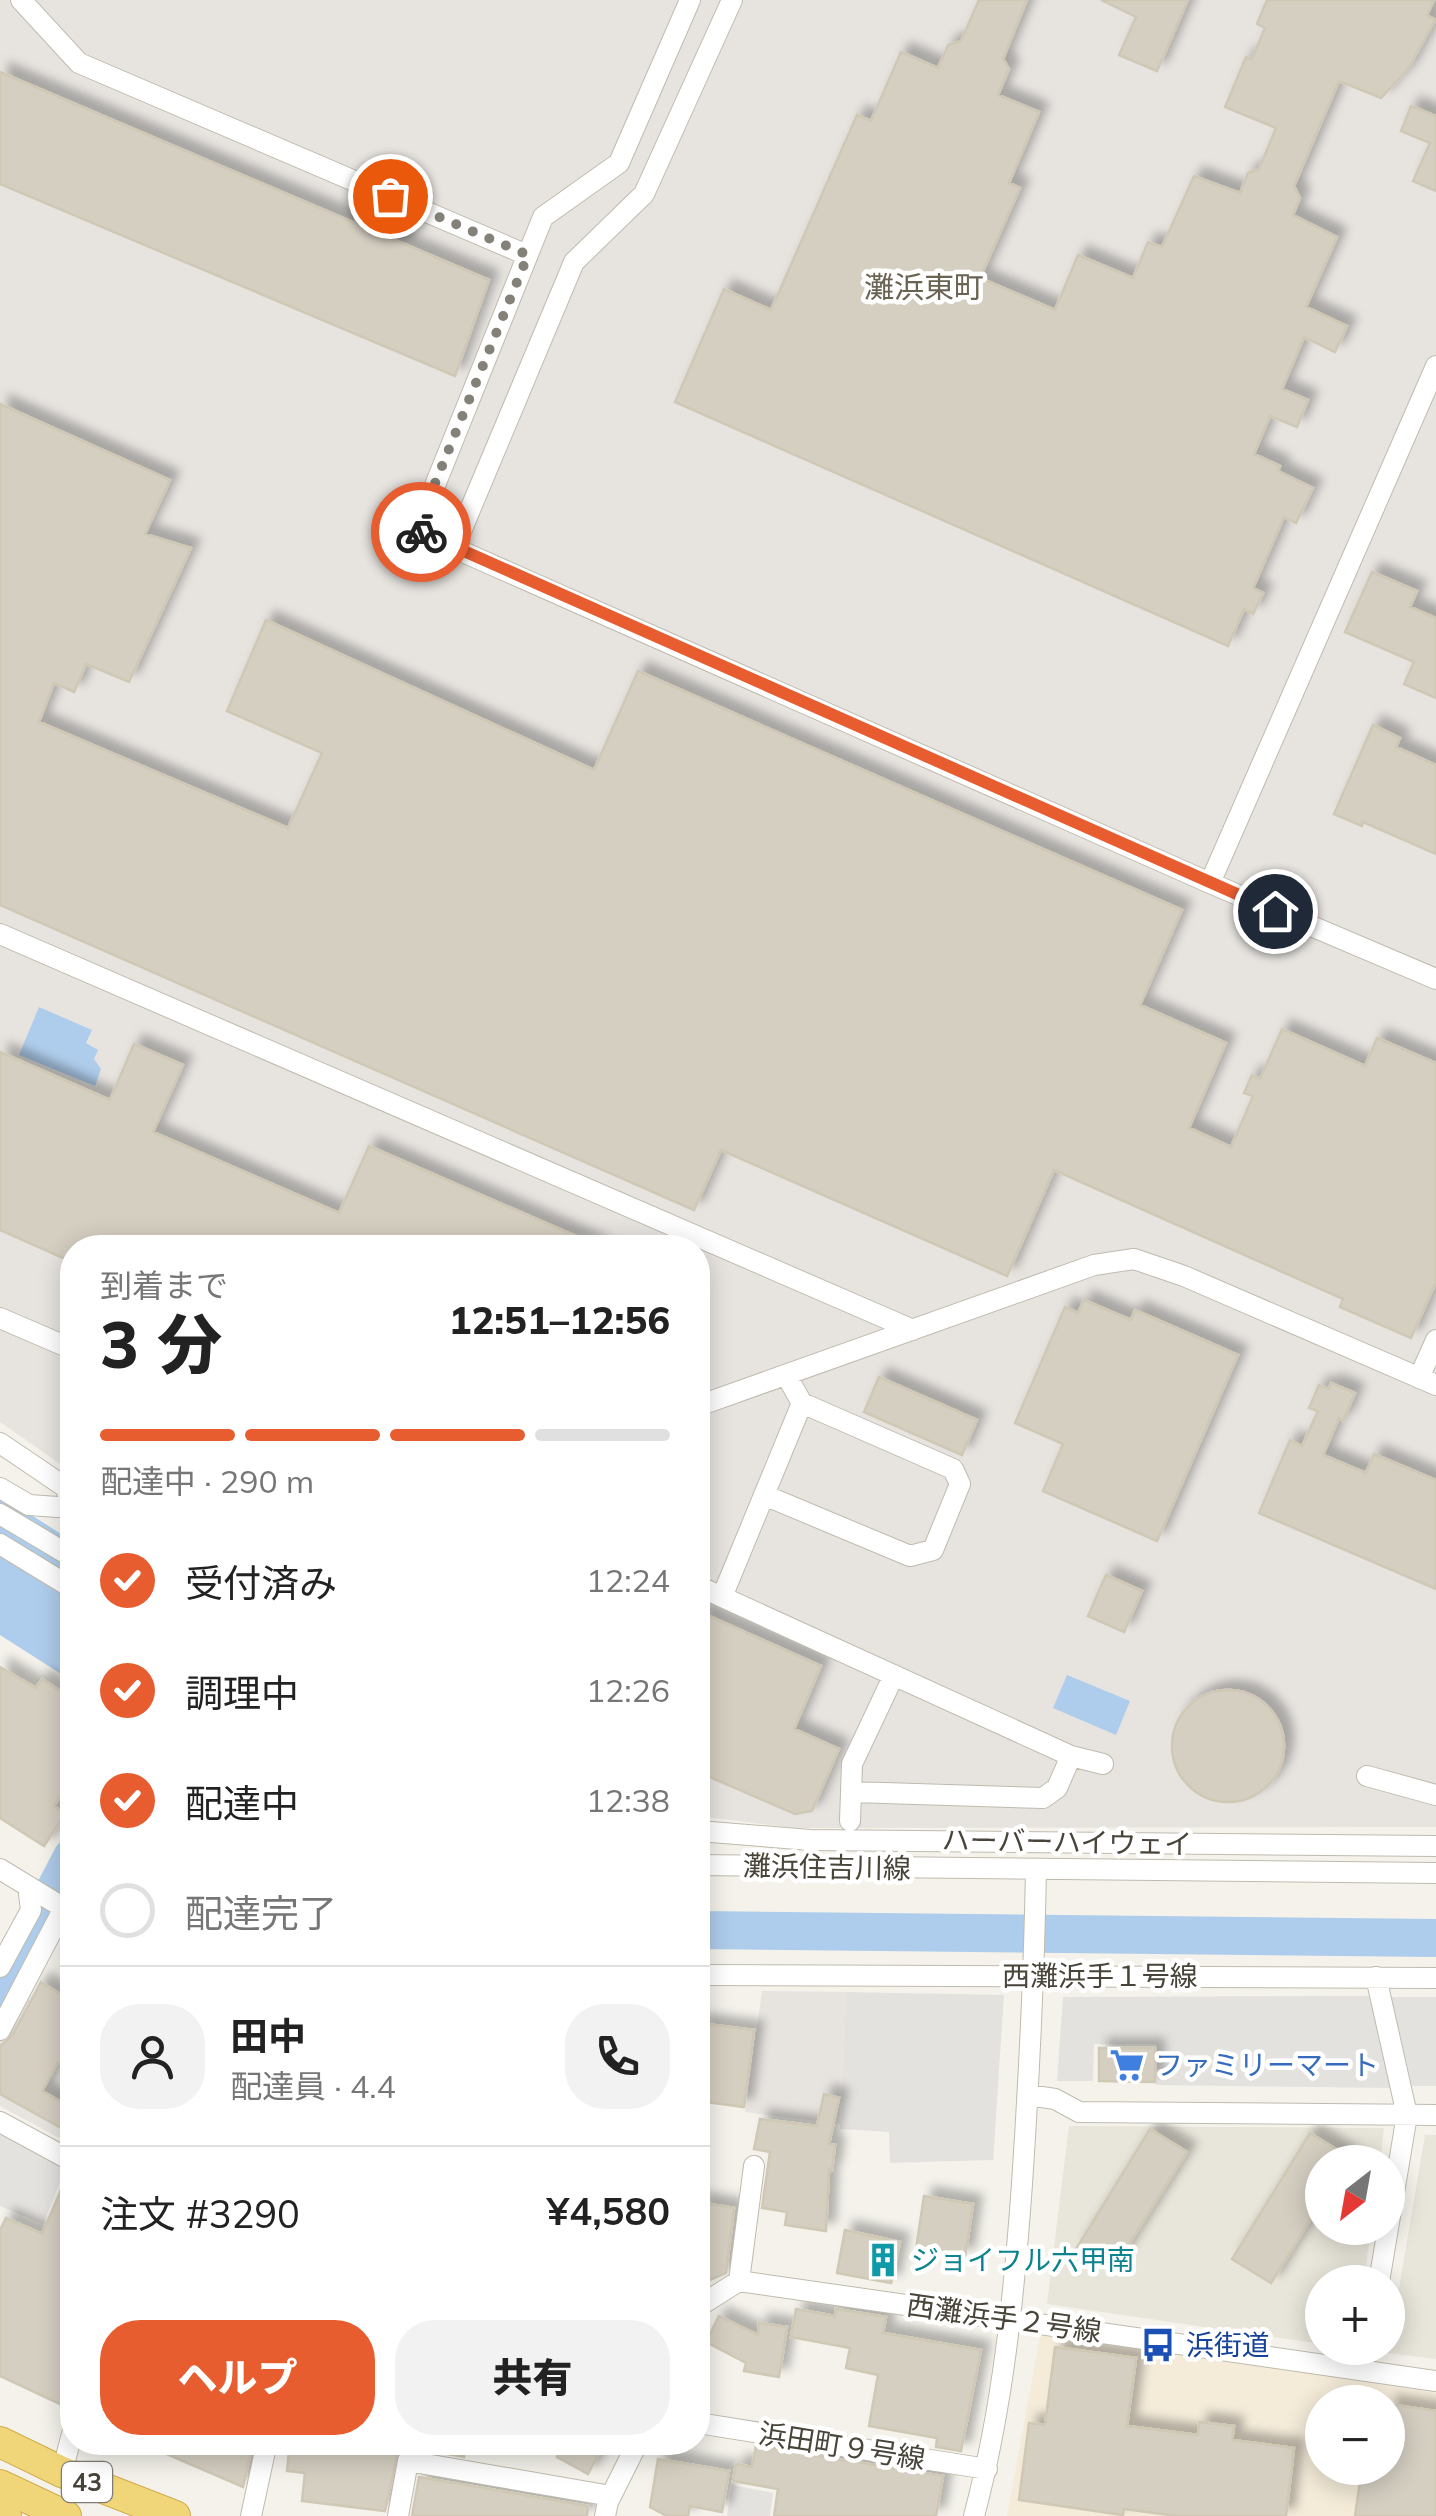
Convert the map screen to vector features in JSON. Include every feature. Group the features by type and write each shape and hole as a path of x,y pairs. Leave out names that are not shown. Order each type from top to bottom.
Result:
{"highway":[{"name":"43","path":"0,2442 62,2472 175,2516"},
{"path":"0,2454 139,2516"},
{"path":"0,2485 66,2516"}],"street":[{"path":"21,0 79,63 528,255"},
{"path":"690,0 618,164 543,217 416,530 1210,883 1436,979"},
{"path":"454,548 574,262 644,194 732,0"},
{"path":"1210,883 1436,366"},
{"path":"0,934 694,1235"},
{"path":"710,1242 913,1330"},
{"path":"710,1402 1094,1265 1134,1259 1184,1276 1428,1382 1436,1340"},
{"path":"0,1318 60,1344"},
{"path":"764,1495 910,1556 933,1550 960,1484 953,1468 802,1404 786,1375"},
{"path":"722,1597 802,1404"},
{"path":"0,1443 60,1484"},
{"path":"0,1488 30,1505 60,1507"},
{"path":"0,1514 60,1551"},
{"path":"0,1544 60,1581"},
{"path":"710,1592 1071,1756 1103,1764"},
{"path":"850,1821 852,1764 894,1674"},
{"path":"853,1792 1043,1798 1057,1788 1071,1756"},
{"path":"1368,1776 1436,1795"},
{"name":"ハーバーハイウェイ","path":"710,1831 810,1840 1436,1846"},
{"name":"ハーバーハイウェイ","path":"710,1845 811,1853 1436,1858"},
{"name":"灘浜住吉川線","path":"710,1865 1436,1873"},
{"path":"0,1868 60,1906"},
{"path":"974,2516 986,2470 1012,2319 1028,2095 1036,1870"},
{"path":"0,1967 31,1910 34,1890"},
{"path":"0,2030 60,1918"},
{"name":"西灘浜手１号線","path":"710,1975 1436,1978"},
{"path":"1376,1977 1407,2115 1382,2265"},
{"path":"1028,2095 1055,2099 1079,2112 1436,2115"},
{"path":"0,2122 60,2155"},
{"path":"710,2301 738,2281 754,2166"},
{"name":"西灘浜手２号線","path":"738,2281 1436,2381"},
{"path":"1360,2370 1361,2365"},
{"name":"浜田町９号線","path":"710,2426 986,2470"},
{"path":"62,2472 66,2455"},
{"path":"251,2516 264,2455"},
{"path":"398,2516 408,2461 608,2506 632,2455"}],"shaded area":[{"path":"0,0 1436,0 1436,1827 795,1828 710,1817 710,1235 60,1235 60,1464 0,1422"},
{"path":"762,1991 845,1992 840,2124 745,2112"},
{"path":"845,1992 1004,1995 993,2160 890,2163 889,2132 840,2129"},
{"path":"23,1996 60,2019 60,2138 0,2106 0,2040"},
{"path":"1369,1996 1392,2088 1156,2085 1156,2044 1094,2044 1093,2081 1057,2081 1063,1997"},
{"path":"1391,1997 1436,1997 1436,2086 1412,2086"},
{"path":"1069,2126 1384,2128 1382,2145 1305,2145 1305,2245 1369,2245 1366,2265 1305,2265 1305,2342 1047,2304"},
{"path":"0,2133 60,2164 60,2182 43,2224 0,2206"},
{"path":"1425,2135 1436,2135 1436,2359 1405,2355 1403,2265"},
{"path":"1041,2331 1385,2385 1305,2385 1305,2485 1405,2485 1405,2388 1436,2393 1436,2516 1007,2516"},
{"path":"732,2485 773,2493 770,2516 727,2516"}],"water":[{"path":"39,1007 92,1030 86,1043 98,1050 94,1059 101,1069 95,1086 19,1055"},
{"path":"0,1495 60,1533 60,1673 0,1635"},
{"path":"1067,1675 1130,1701 1116,1735 1053,1708"}],"building":[{"path":"979,0 1027,0 1003,59 1009,69 998,95 1039,112 1009,183 1020,188 980,278 1055,310 1078,255 1133,278 1148,242 1162,247 1194,176 1240,193 1248,173 1259,169 1276,128 1225,107 1246,57 1252,59 1265,28 1257,24 1267,0 1434,0 1427,15 1435,20 1408,69 1381,98 1339,81 1294,186 1300,198 1293,215 1337,237 1306,307 1347,326 1335,352 1304,337 1282,389 1308,400 1297,427 1270,416 1254,454 1313,488 1296,523 1284,517 1253,588 1263,593 1253,614 1244,609 1228,646 675,402 724,289 771,310 857,115 871,121 901,52 938,68 948,45 961,41"},
{"path":"1101,0 1188,0 1157,71 1119,55 1136,17"},
{"path":"0,72 489,280 455,376 0,184"},
{"path":"1411,106 1436,116 1436,191 1413,181 1430,143 1401,131"},
{"path":"0,404 170,480 145,534 191,548 129,682 86,664 74,692 54,683 39,722 288,828 322,753 227,711 266,620 594,770 638,671 1182,910 1140,1005 1226,1043 1189,1128 1231,1147 1253,1096 1244,1093 1252,1075 1260,1079 1282,1029 1365,1066 1377,1038 1436,1063 1436,1282 1411,1338 1340,1307 1343,1299 1054,1170 1007,1276 721,1150 694,1210 0,905"},
{"path":"1372,572 1417,591 1410,607 1436,618 1436,698 1404,684 1414,662 1345,632"},
{"path":"1373,725 1400,738 1396,747 1436,765 1436,854 1363,822 1362,826 1334,814"},
{"path":"134,1044 183,1065 153,1132 339,1213 369,1146 573,1235 60,1235 60,1257 0,1230 0,1052 110,1100"},
{"path":"1084,1300 1131,1320 1135,1310 1238,1355 1157,1541 1043,1491 1063,1444 1015,1423 1065,1307 1078,1313"},
{"path":"879,1377 977,1420 962,1455 864,1412"},
{"path":"1331,1383 1355,1393 1323,1455 1366,1473 1374,1454 1436,1480 1436,1589 1259,1513 1290,1440 1302,1446 1318,1411 1309,1408 1319,1385 1329,1389"},
{"path":"1106,1575 1142,1591 1124,1632 1088,1616"},
{"path":"710,1616 821,1666 794,1729 839,1749 812,1811 795,1814 710,1777"},
{"path":"0,1667 36,1688 42,1679 60,1691 60,1796 54,1806 60,1810 60,1822 44,1846 0,1818"},
{"path":"1228,1690 1249,1694 1268,1706 1280,1725 1284,1746 1280,1767 1268,1786 1249,1798 1228,1802 1207,1798 1188,1786 1176,1767 1172,1746 1176,1725 1188,1706 1207,1694"},
{"path":"41,1982 60,1994 60,2063 42,2091 60,2101 60,2127 0,2094 0,2046 12,2036"},
{"path":"710,2024 754,2030 744,2107 710,2103"},
{"name":"ファミリーマート","path":"1099,2048 1155,2048 1155,2082 1099,2081"},
{"path":"824,2094 839,2098 829,2144 835,2145 832,2170 829,2169 826,2231 785,2225 787,2212 762,2208 770,2152 754,2149 760,2119 817,2126"},
{"path":"1150,2129 1187,2152 1112,2271 1076,2249"},
{"path":"1310,2133 1329,2145 1305,2145 1305,2228 1271,2283 1232,2259"},
{"path":"60,2192 60,2404 0,2376 0,2230 6,2218 42,2234"},
{"path":"924,2196 973,2204 965,2257 916,2249"},
{"path":"710,2204 734,2208 726,2273 710,2280"},
{"path":"845,2230 900,2242 891,2283 837,2273"},
{"path":"796,2309 835,2316 836,2309 886,2317 883,2333 981,2350 961,2451 936,2447 937,2438 869,2426 878,2375 846,2368 850,2348 791,2337"},
{"path":"719,2316 758,2335 759,2323 787,2327 779,2377 744,2371 746,2363 710,2344 710,2334"},
{"path":"1055,2347 1136,2358 1127,2426 1198,2435 1199,2422 1234,2426 1232,2440 1294,2448 1286,2516 1177,2516 1124,2509 1123,2515 1019,2500 1029,2423 1045,2425"},
{"path":"1405,2406 1436,2411 1436,2516 1355,2516 1360,2485 1405,2485"},
{"path":"756,2446 943,2476 936,2516 774,2516 778,2489 733,2481 736,2464 752,2467"},
{"path":"169,2455 250,2455 243,2487"},
{"path":"289,2455 397,2455 385,2511 302,2501 305,2473 287,2471"},
{"path":"558,2455 598,2455 588,2474"},
{"path":"658,2459 729,2471 722,2512 690,2506 688,2516 667,2516 650,2507"},
{"path":"419,2477 588,2506 587,2516 412,2516"}],"waterway":[{"path":"0,1995 60,1880"},
{"path":"710,1930 1436,1938"}],"way so far":[{"path":"390,196 528,255 416,530 421,532"}],"place":[{"name":"ファミリーマート","path":"1127,2065"},
{"name":"ジョイフル六甲南","path":"883,2260"},
{"name":"浜街道","path":"1158,2345"}],"district":[{"name":"灘浜東町","path":"924,288"}],"route":[{"path":"421,532 1275,911"}]}
